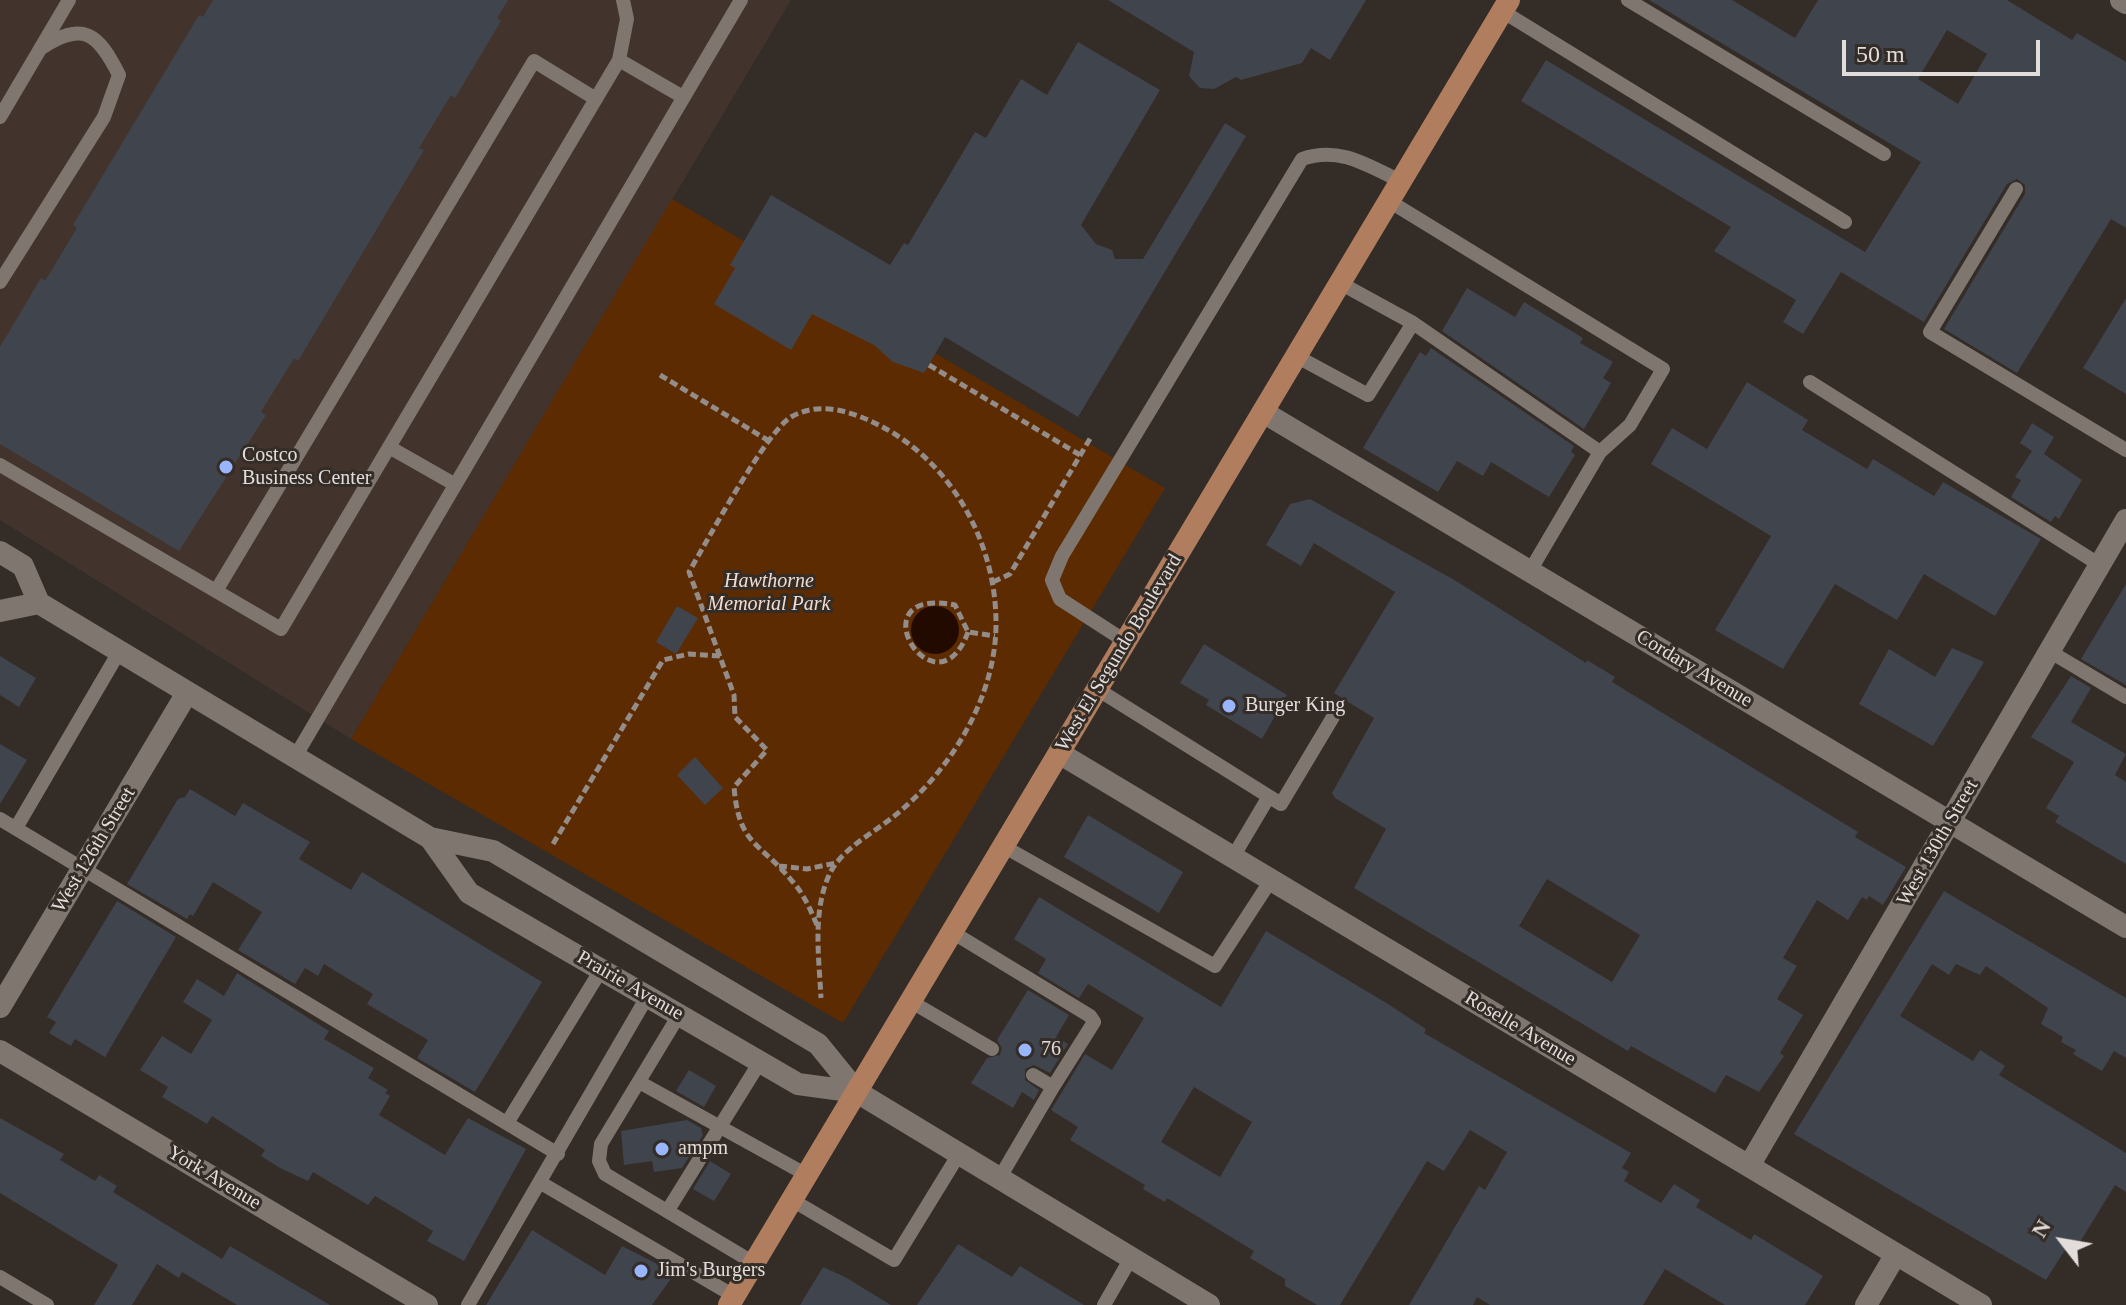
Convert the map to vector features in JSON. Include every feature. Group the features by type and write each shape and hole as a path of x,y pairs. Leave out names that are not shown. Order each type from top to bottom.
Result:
{"main road":[{"name":"West El Segundo Boulevard","path":"731,1301 1505,6"}],"street":[{"path":"2121,0 2126,3"},
{"name":"Cordary Avenue","path":"1263,412 2126,927"},
{"name":"West 130th Street","path":"1749,1166 2126,520"},
{"path":"0,552 23,566 39,603 0,611"},
{"name":"Prairie Avenue","path":"39,603 430,838 493,851 818,1044 857,1092 1199,1302"},
{"name":"West 126th Street","path":"0,1007 187,693"},
{"name":"Roselle Avenue","path":"1059,753 1981,1305"},
{"name":"Prairie Avenue","path":"430,838 469,893 798,1084 857,1092"},
{"name":"York Avenue","path":"0,1051 427,1305"},
{"path":"1866,1305 1896,1254"}],"lane":[{"path":"0,117 69,0"},
{"path":"0,465 281,629 619,60 627,19 623,0"},
{"path":"295,757 741,0"},
{"path":"1628,0 1884,154"},
{"path":"1505,6 1845,222"},
{"path":"0,282 104,117 119,75 103,43 80,32 59,36 40,49"},
{"path":"619,60 683,97"},
{"path":"216,591 534,61 596,99"},
{"path":"1125,641 1060,599 1052,580 1062,556 1302,159 1320,153 1343,154 1663,369 1630,425 1600,452 1530,571"},
{"path":"2016,189 1930,332 2126,450"},
{"path":"1340,283 1413,323 1600,452"},
{"path":"1296,356 1368,395 1413,323"},
{"path":"1810,382 2100,565"},
{"path":"389,447 454,484"},
{"path":"2049,651 2126,697"},
{"path":"16,828 119,652"},
{"path":"1097,689 1281,804 1333,717"},
{"path":"1233,857 1268,798"},
{"path":"0,819 558,1154"},
{"path":"1003,846 1215,966 1271,880"},
{"path":"952,932 1090,1016 1094,1022 999,1179"},
{"path":"507,1123 601,970"},
{"path":"468,1305 647,997"},
{"path":"910,1001 992,1049"},
{"path":"679,1015 601,1144 599,1161 605,1174 754,1263"},
{"path":"668,1210 760,1062"},
{"path":"1033,1075 1053,1087"},
{"path":"639,1082 807,1175"},
{"path":"792,1200 894,1260 959,1154"},
{"path":"541,1183 731,1301"},
{"path":"1104,1305 1131,1258"},
{"path":"0,1277 47,1305"}],"path":[{"path":"929,365 1080,455"},
{"path":"660,375 769,441"},
{"path":"817,925 803,894 747,838 736,815 734,787 767,750 735,717 734,695 689,572 769,441 791,417 821,407 847,412 878,424 927,456 960,499 984,547 993,582 995,636 992,666 979,708 933,778 897,814 838,862 830,874 817,925 821,998"},
{"path":"993,582 1010,574 1091,437"},
{"path":"931,601 955,605 968,632 962,647 950,658 935,662 920,657 909,646 905,634 907,619 914,607 931,601"},
{"path":"968,632 995,636"},
{"path":"553,844 663,660 689,654 721,656"},
{"path":"778,866 807,869 838,862"}],"shaded area":[{"path":"0,0 791,0 351,739 0,520"},
{"path":"935,606 952,613 959,630 952,647 935,654 918,647 911,630 918,613"}],"green space":[{"name":"Hawthorne Memorial Park","path":"672,199 1165,488 843,1023 351,739"}],"building":[{"path":"213,0 508,0 497,18 501,21 455,98 451,95 419,148 424,150 298,361 294,358 261,412 266,415 179,551 0,444 0,347 41,278 45,281 77,228 73,225 199,15 203,17"},
{"path":"1108,0 1366,0 1330,60 1311,48 1302,63 1241,80 1236,77 1214,89 1200,88 1189,76 1194,52"},
{"path":"1649,0 1732,0 1795,38 1818,0 2007,0 2072,40 2077,33 2126,62 2126,228 2111,219 2017,373 1944,329 2025,194 2025,185 2017,179 2007,184 1924,322 1841,272 1803,334 1783,322 1796,300 1714,251 1731,227 1521,101 1546,60 1865,252 1921,162","holes":["1947,30 1987,54 1958,104 1918,79"]},
{"path":"1078,42 1160,90 1081,225 1096,244 1112,250 1115,259 1143,259 1225,123 1246,136 1078,417 945,337 924,373 893,362 874,345 812,314 791,350 714,304 735,268 730,265 771,195 890,265 904,243 908,245 975,132 986,138 1021,79 1047,95"},
{"path":"1467,288 1515,317 1524,302 1583,338 1580,343 1613,362 1603,378 1611,383 1584,429 1442,331"},
{"path":"2126,298 2126,394 2083,368"},
{"path":"1431,348 1574,446 1571,452 1575,455 1549,497 1491,462 1483,476 1457,461 1438,492 1363,448 1420,352 1426,356"},
{"path":"1747,382 1808,420 1802,430 1867,469 1873,459 1934,496 1943,482 2041,539 1995,616 1924,574 1897,620 1835,584 1783,669 1715,630 1771,536 1651,464 1672,428 1707,449"},
{"path":"2032,423 2054,437 2044,454 2082,480 2059,519 2055,516 2051,522 2011,497 2021,480 2015,477 2032,451 2020,443"},
{"path":"1310,499 1456,581 1586,663 1587,660 1615,677 1612,682 1858,832 1855,837 1906,867 1883,905 1869,896 1867,900 1862,897 1848,920 1817,900 1783,958 1797,966 1777,999 1803,1015 1780,1053 1784,1056 1759,1092 1726,1075 1715,1093 1631,1046 1628,1051 1354,888 1386,829 1335,798 1332,793 1374,718 1334,693 1395,592 1314,543 1301,566 1266,545 1290,504","holes":["1547,879 1640,935 1612,982 1519,926"]},
{"path":"2126,584 2126,685 2081,659"},
{"path":"677,606 698,618 676,654 656,642"},
{"path":"1204,644 1287,695 1262,739 1206,705 1209,700 1180,683"},
{"path":"1952,648 1984,662 1933,746 1859,704 1889,649 1935,677"},
{"path":"0,656 36,678 19,707 0,695"},
{"path":"2071,676 2091,688 2071,722 2126,754 2115,775 2126,782 2126,864 2055,822 2059,816 2046,808 2074,762 2031,737"},
{"path":"0,744 27,760 0,804"},
{"path":"695,757 723,788 705,805 677,775"},
{"path":"190,789 235,816 243,803 310,842 299,859 351,890 362,872 542,982 475,1092 417,1058 428,1040 367,1004 373,994 324,964 318,976 305,968 295,984 238,950 262,912 213,882 193,916 190,914 187,919 127,884 178,799 185,797"},
{"path":"1088,815 1183,872 1159,913 1064,857"},
{"path":"1944,891 2126,998 2126,1058 2114,1051 2102,1071 2073,1054 2076,1050 2061,1042 2063,1037 2041,1024 2048,1008 1986,966 1980,975 1956,964 1949,975 1932,964 1900,1016 1973,1061 1980,1050 2005,1066 1999,1075 2126,1153 2126,1192 2115,1185 2077,1247 2070,1242 2046,1280 1794,1134"},
{"path":"1039,897 1221,1007 1266,931 1388,1004 1426,1029 1424,1033 1631,1153 1622,1168 1629,1172 1624,1181 1661,1203 1674,1184 1700,1200 1696,1207 1751,1240 1754,1234 1823,1276 1805,1305 1725,1305 1665,1269 1643,1305 1490,1305 1477,1297 1473,1305 1409,1305 1479,1186 1485,1190 1507,1152 1470,1130 1444,1171 1427,1161 1340,1305 1317,1305 1285,1286 1285,1279 1250,1258 1254,1251 1167,1198 1165,1202 1143,1189 1145,1185 1070,1140 1078,1127 1051,1110 1085,1054 1112,1070 1144,1018 1088,984 1079,998 1038,973 1046,959 1014,939","holes":["1194,1087 1252,1122 1220,1177 1161,1142"]},
{"path":"117,901 176,937 105,1057 75,1039 71,1046 49,1033 56,1022 47,1017"},
{"path":"237,973 329,1031 324,1039 374,1068 368,1078 388,1090 385,1093 390,1096 379,1115 445,1155 468,1118 526,1149 464,1261 427,1241 433,1231 375,1196 368,1205 313,1172 308,1181 280,1168 261,1156 265,1150 212,1116 207,1124 162,1097 168,1087 140,1070 162,1036 191,1054 212,1020 183,1002 197,979 224,996"},
{"path":"1028,990 1069,1015 1056,1037 1068,1044 1050,1073 1034,1065 1025,1069 1025,1080 1039,1090 1034,1100 1022,1092 1013,1108 971,1083 987,1058 1000,1055 1002,1048 997,1040"},
{"path":"689,1070 716,1086 704,1107 676,1091"},
{"path":"0,1118 64,1154 60,1160 95,1181 99,1175 117,1186 113,1192 222,1259 230,1246 330,1305 237,1305 182,1272 179,1278 157,1264 132,1305 94,1305 118,1265 0,1193"},
{"name":"ampm","path":"687,1120 701,1128 703,1135 682,1168 654,1172 652,1161 624,1165 621,1131"},
{"path":"710,1161 731,1174 714,1201 693,1189"},
{"path":"532,1230 605,1275 622,1246 675,1273 652,1305 486,1305"},
{"path":"958,1244 1012,1277 1020,1266 1084,1305 917,1305"},
{"path":"823,1267 845,1277 891,1305 800,1305"}],"place":[{"name":"Costco Business Center","path":"226,467"},
{"name":"Burger King","path":"1229,706"},
{"name":"76","path":"1025,1050"},
{"name":"ampm","path":"662,1149"},
{"name":"Jim's Burgers","path":"641,1271"}]}
